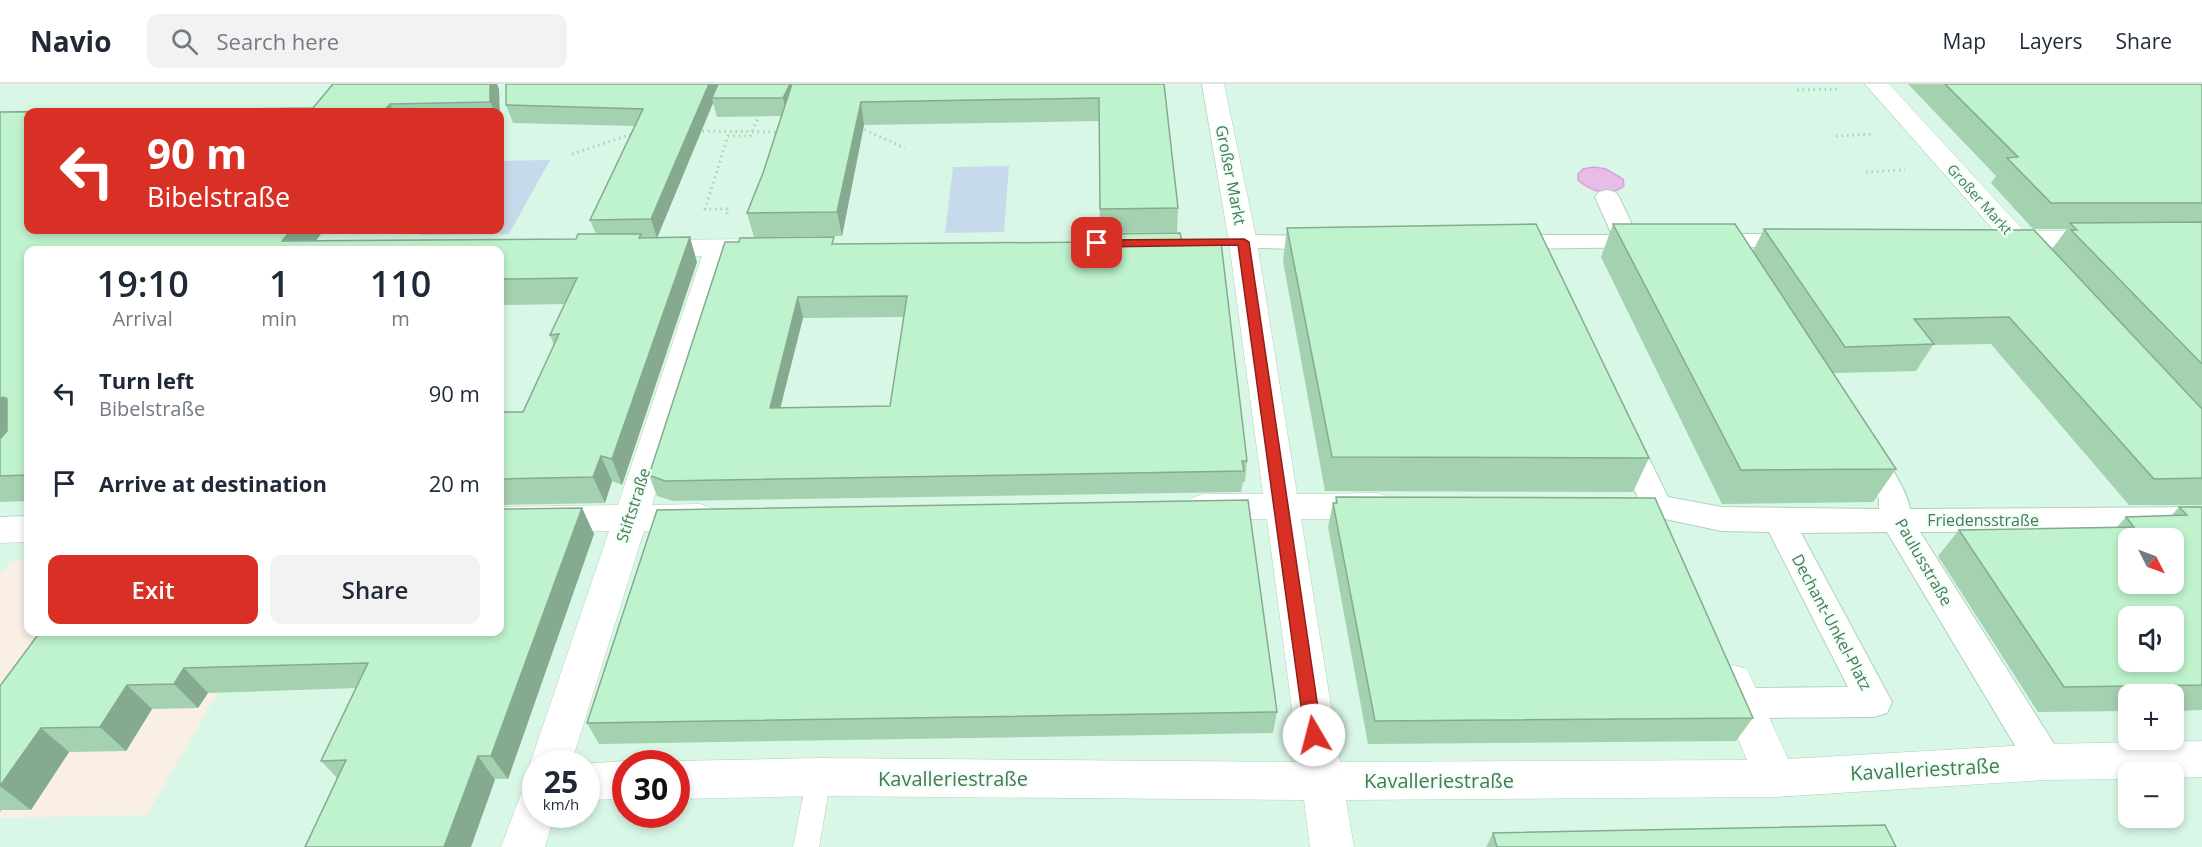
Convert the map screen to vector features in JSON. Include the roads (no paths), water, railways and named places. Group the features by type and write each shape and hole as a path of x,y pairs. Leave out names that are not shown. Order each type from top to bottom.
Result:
{"street":[{"name":"Großer Markt","path":"1214,84 1232,242 1353,243"},
{"name":"Großer Markt","path":"1876,84 2016,239"},
{"path":"1607,197 1628,242"},
{"path":"627,248 723,233 788,247"},
{"name":"Stiftstraße","path":"554,750 723,233"},
{"name":"Großer Markt","path":"1983,239 2016,239"},
{"path":"2016,239 2132,239"},
{"path":"2016,239 2057,283"},
{"path":"1485,242 1677,241 1734,253 1821,240"},
{"path":"1232,242 1281,506 1320,781 1332,847"},
{"path":"1533,242 1546,268"},
{"name":"Friedensstraße","path":"1611,410 1650,518 1779,521 2202,519"},
{"name":"Paulusstraße","path":"1850,430 1894,498 1896,520 2045,762"},
{"path":"1174,508 1410,506"},
{"path":"504,520 736,516"},
{"name":"Dechant-Unkel-Platz","path":"1742,703 1874,702 1779,521"},
{"path":"0,530 24,529"},
{"path":"1719,648 1776,778"},
{"name":"Kavalleriestraße","path":"690,780 819,777 1320,781 1776,778 2045,762 2202,759"},
{"path":"524,847 530,828"}],"lane":[{"path":"806,847 819,777"}]}
